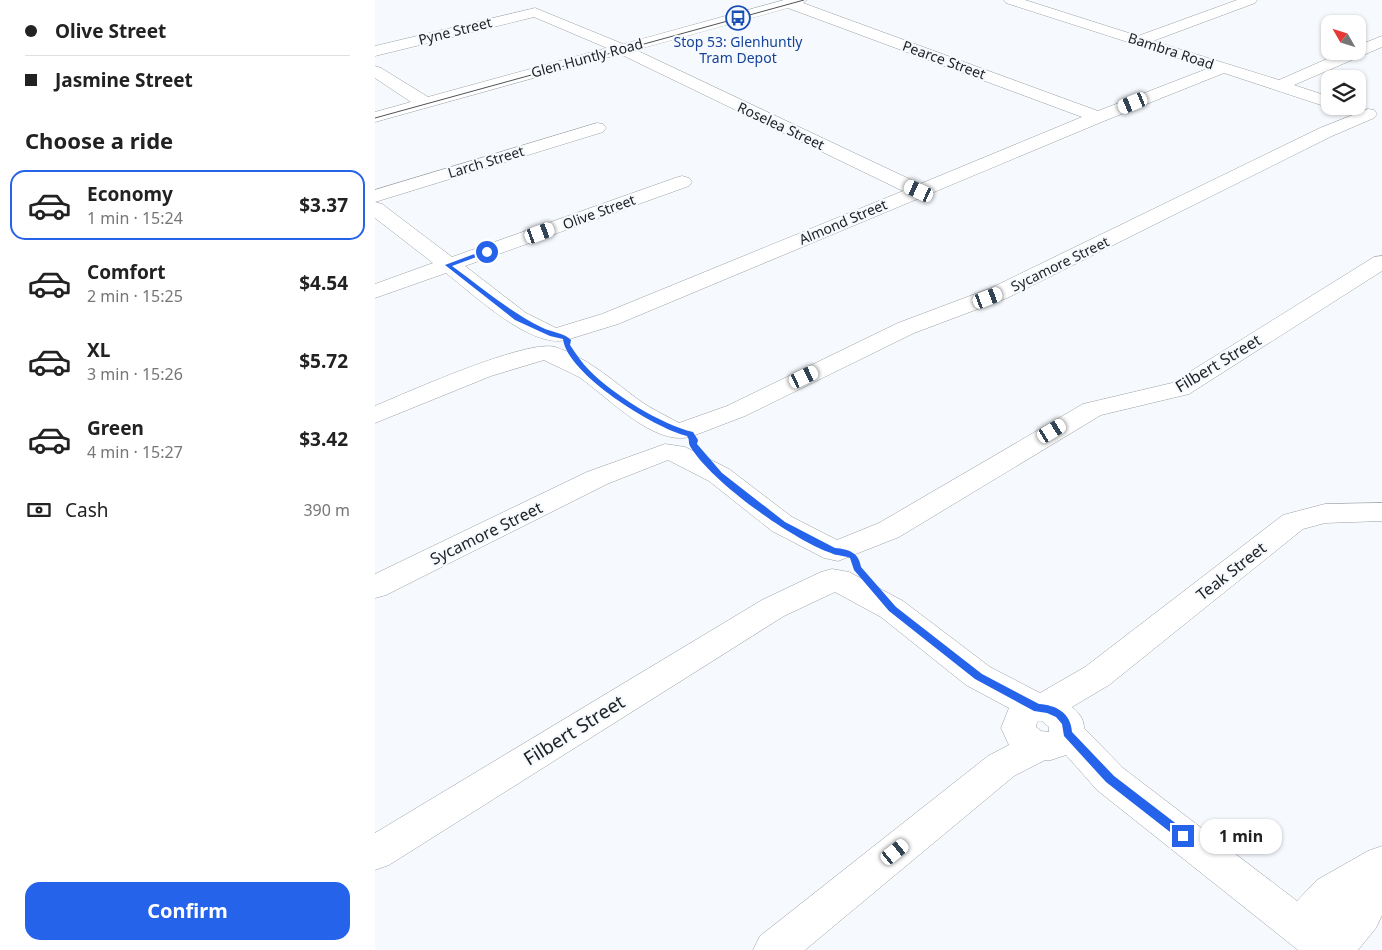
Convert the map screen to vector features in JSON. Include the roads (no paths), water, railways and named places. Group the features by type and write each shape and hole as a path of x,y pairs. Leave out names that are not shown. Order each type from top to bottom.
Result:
{"street":[{"path":"1138,41 1250,0"},
{"name":"Glen Huntly Road","path":"375,117 795,1"},
{"name":"Pearce Street","path":"795,1 1098,117"},
{"name":"Bambra Road","path":"1018,1 1321,99"},
{"name":"Roselea Street","path":"535,12 643,60 919,191"},
{"name":"Pyne Street","path":"375,51 535,12"},
{"path":"1279,86 1382,41"},
{"name":"Almond Street","path":"375,415 1220,67"},
{"path":"375,71 425,103"},
{"name":"Sycamore Street","path":"375,587 906,328 999,294 1359,115"},
{"name":"Larch Street","path":"375,196 597,128"},
{"name":"Olive Street","path":"375,291 682,182"},
{"path":"375,208 836,565 1320,944 1363,915 1381,864"},
{"name":"Filbert Street","path":"375,853 773,608 889,530 1092,409 1180,389 1382,262"},
{"name":"Teak Street","path":"774,950 1001,766 1097,676 1293,522 1309,516 1382,512"}],"tram line":[{"path":"375,118 804,0"}],"place":[{"name":"Stop 53: Glenhuntly Tram Depot","path":"738,18"}]}
